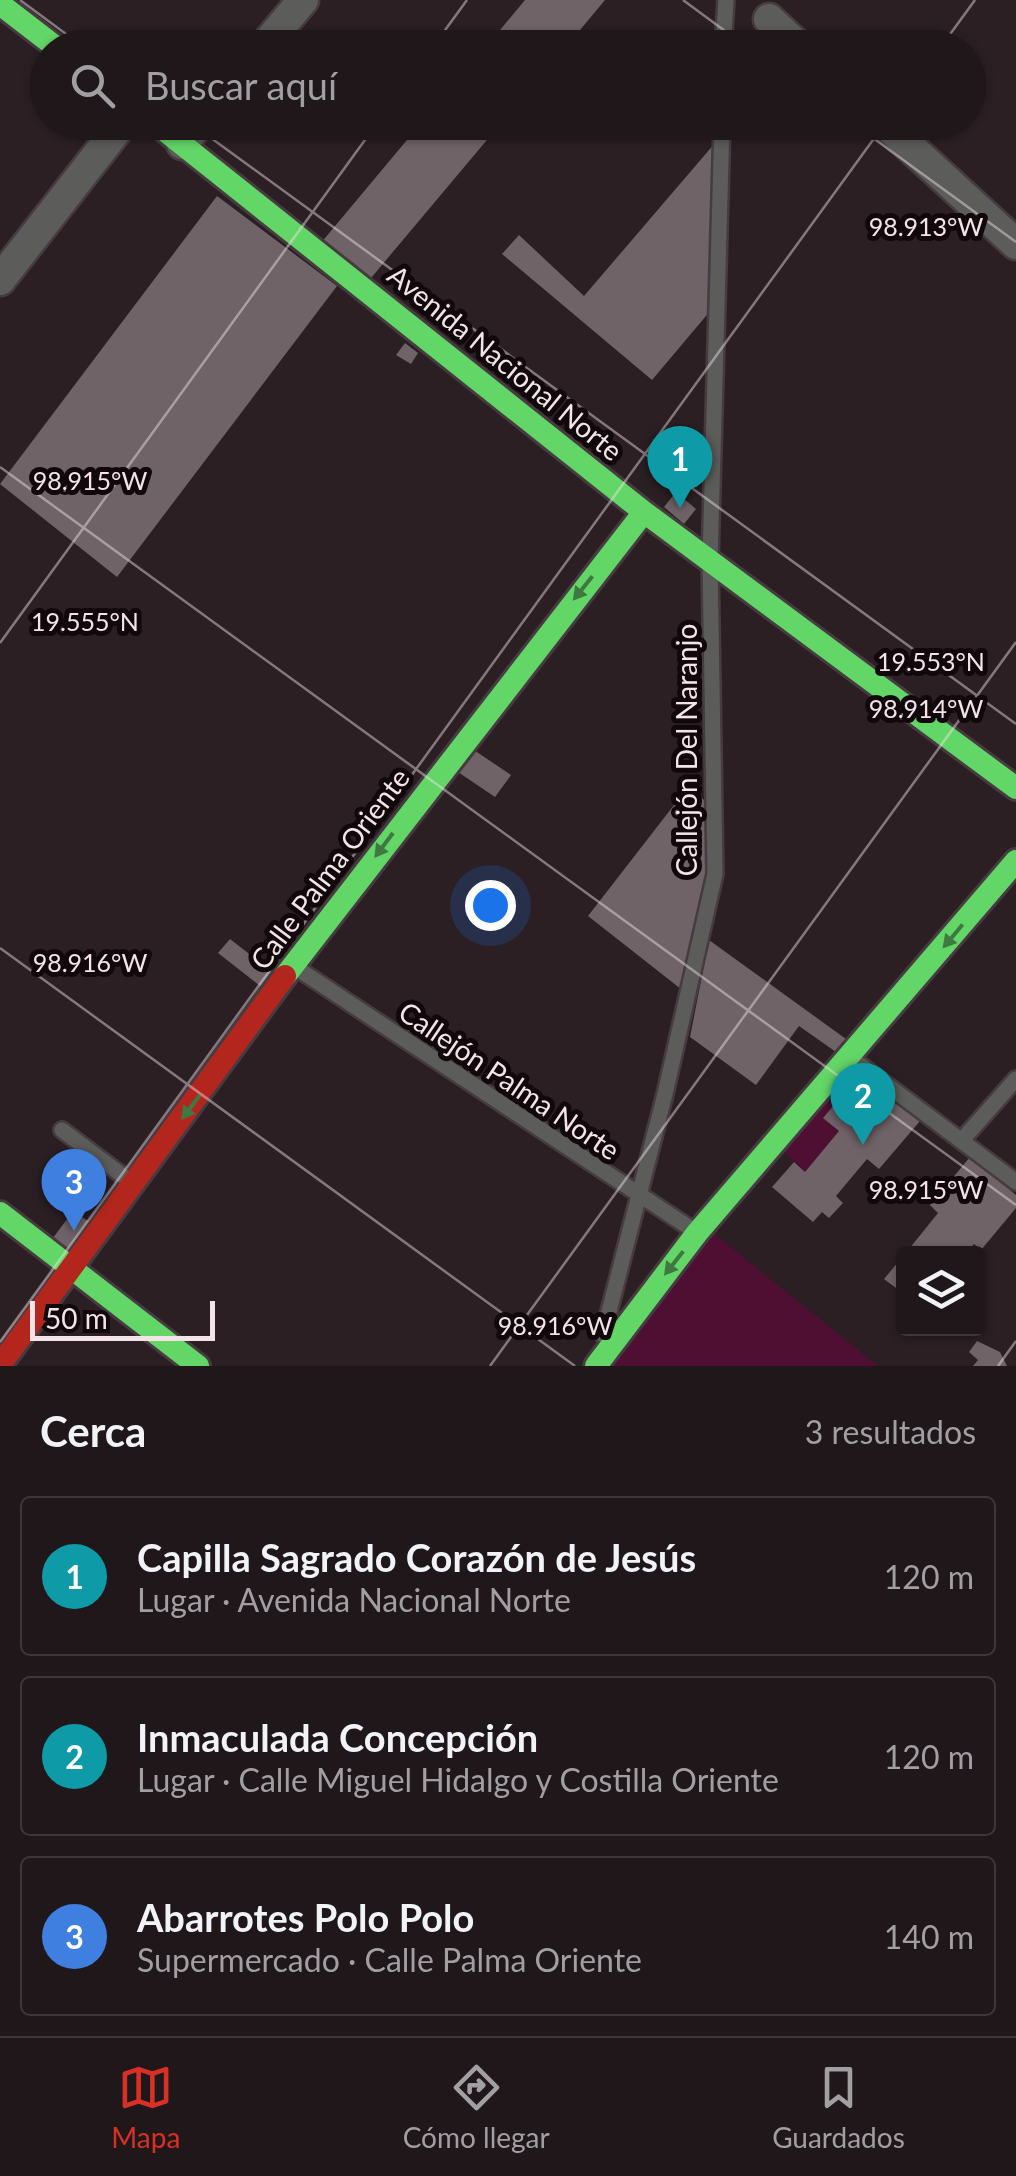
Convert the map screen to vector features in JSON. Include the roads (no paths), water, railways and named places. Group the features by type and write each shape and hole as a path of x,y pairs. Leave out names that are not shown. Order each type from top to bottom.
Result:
{"street":[{"path":"279,30 303,0"},
{"path":"0,4 34,30"},
{"path":"769,19 781,30"},
{"path":"0,280 109,140"},
{"name":"Avenida Nacional Norte","path":"199,140 644,512 1016,788"},
{"path":"903,140 1016,244"},
{"name":"Calle Palma Oriente","path":"0,1365 379,851 644,512"},
{"path":"596,1365 697,1233 736,1194 1016,861"},
{"path":"0,1213 198,1366"}],"lane":[{"path":"725,30 726,0"},
{"name":"Callejón Del Naranjo","path":"596,1365 665,1094 714,874 710,562 722,140"},
{"name":"Callejón Palma Norte","path":"295,968 697,1233"},
{"path":"850,1058 1016,1182"},
{"path":"962,1140 1016,1080"},
{"path":"62,1130 134,1184"}],"place":[{"name":"Capilla Sagrado Corazón de Jesús","path":"680,508"},
{"name":"Inmaculada Concepción","path":"863,1145"},
{"name":"Abarrotes Polo Polo","path":"74,1231"}]}
